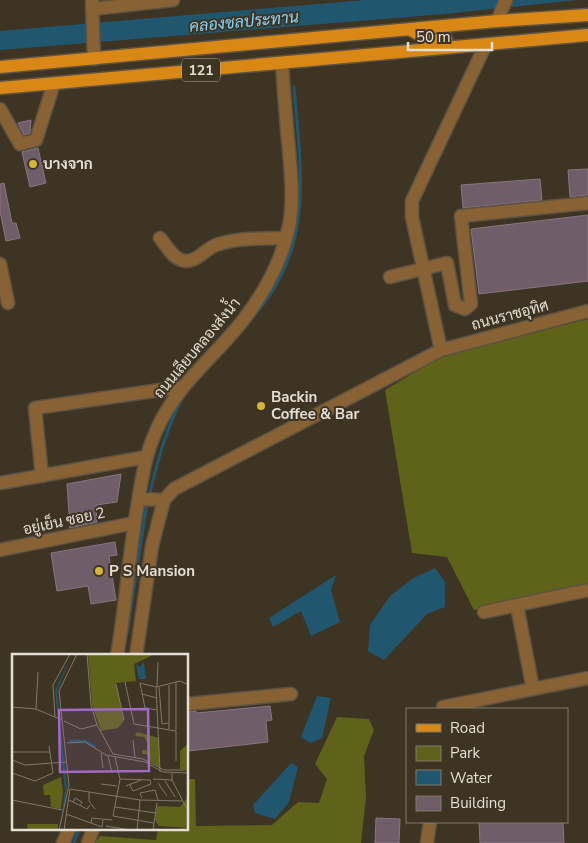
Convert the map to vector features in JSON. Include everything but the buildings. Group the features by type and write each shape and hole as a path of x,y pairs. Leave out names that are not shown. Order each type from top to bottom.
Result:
{"main road":[{"name":"121","path":"0,67 496,20 588,14"},
{"path":"531,19 508,24 501,33 507,39 531,40"},
{"path":"409,29 431,41 474,38 475,42 468,46"},
{"name":"121","path":"0,88 588,35"}],"street":[{"path":"94,58 92,4 173,0"},
{"path":"496,20 506,0"},
{"path":"440,350 412,217 412,202 486,44"},
{"name":"ถนนเลียบคลองส่งน้ำ","path":"117,654 134,523 146,457 165,412 181,387 241,323 262,293 277,264 290,224 292,184 282,64"},
{"path":"0,109 20,144 36,140 54,83"},
{"path":"390,277 399,277 423,268 447,263 455,305 465,309 471,304 461,216 588,202"},
{"path":"160,238 172,254 187,261 196,259 214,246 237,240 286,238"},
{"path":"0,264 8,303"},
{"name":"ถนนราชอุทิศ","path":"164,500 174,489 185,482 440,350 588,311"},
{"path":"42,476 35,408 167,387 181,387"},
{"path":"0,483 146,457"},
{"path":"136,654 152,546 164,500 139,499"},
{"name":"อยู่เย็น ซอย 2","path":"0,550 134,523"},
{"path":"484,612 588,590"},
{"path":"517,606 533,689"},
{"path":"443,708 588,678"},
{"path":"189,704 291,694"},
{"path":"427,843 430,823"},
{"path":"63,843 69,830"},
{"path":"88,843 94,830"}],"green space":[{"path":"588,319 588,584 474,610 447,557 412,553 385,390 440,357"},
{"path":"337,717 369,719 374,730 364,756 366,797 361,843 95,843 100,836 156,840 158,830 189,830 189,779 195,779 196,826 272,825 298,802 319,803 327,779 315,764"}],"water":[{"name":"คลองชลประทาน","path":"365,0 577,0 445,14 0,50 0,31"},
{"path":"435,568 445,582 445,607 427,614 384,660 368,651 370,625 390,596 412,579"},
{"path":"336,575 331,590 340,622 311,636 301,611 273,627 269,618"},
{"path":"317,696 331,698 322,738 311,743 301,737"},
{"path":"291,763 298,767 289,802 275,819 255,813 253,805"}],"waterway":[{"path":"253,317 273,291 287,264 295,236 299,208 300,179 294,87"},
{"path":"149,497 163,446 183,397"},
{"path":"127,633 147,503"},
{"path":"74,843 79,830"}],"place":[{"name":"บางจาก","path":"33,164"},
{"name":"Backin Coffee & Bar","path":"261,406"},
{"name":"P S Mansion","path":"99,571"}]}
